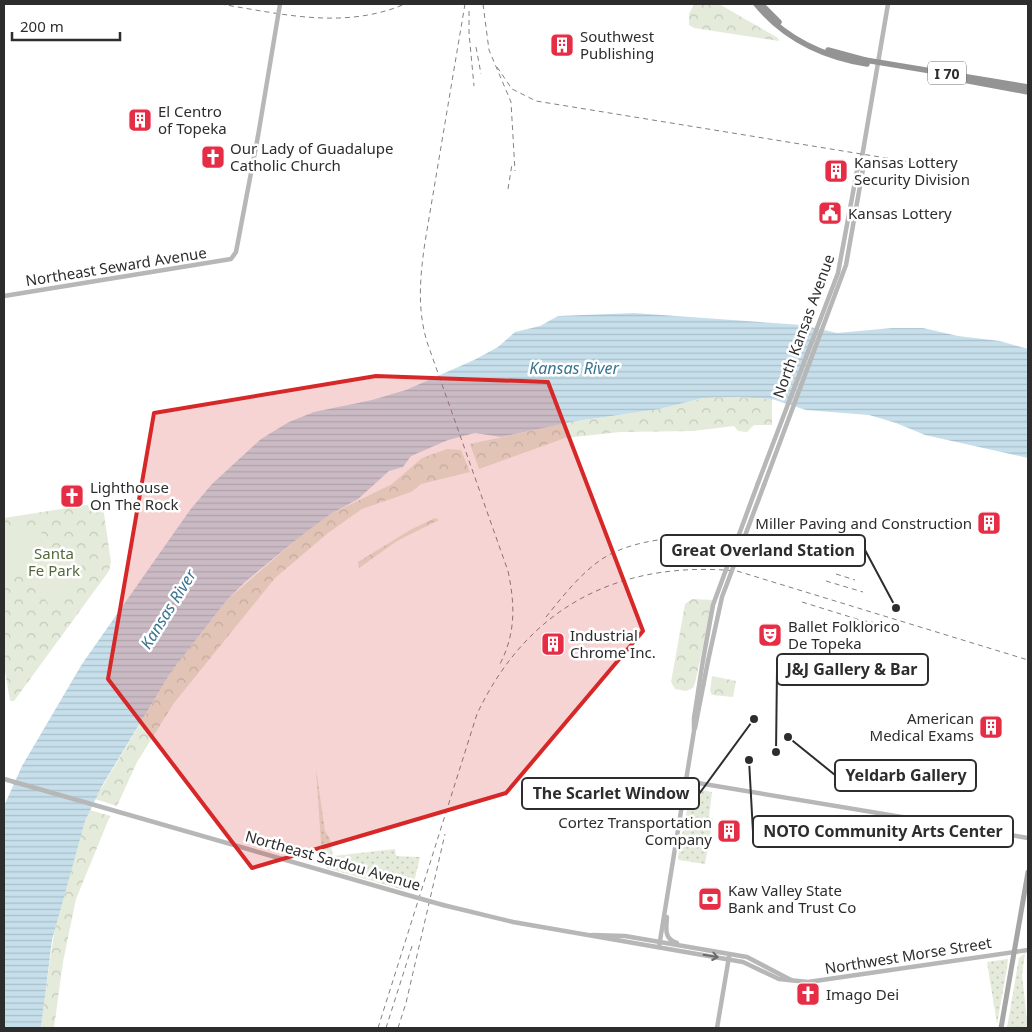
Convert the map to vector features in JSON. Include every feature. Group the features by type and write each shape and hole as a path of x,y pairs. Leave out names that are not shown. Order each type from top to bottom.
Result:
{"highway":[{"name":"I 70","path":"756,4 779,25 806,45 839,58 1028,92"},
{"name":"I 70","path":"761,4 779,25 813,44 844,55 1028,87"}],"main road":[{"name":"Northeast Seward Avenue","path":"4,296 231,259 236,252 280,4"},
{"name":"North Kansas Avenue","path":"666,904 706,660 722,597 838,291 846,265 857,171 862,157 888,4"},
{"name":"Northeast Sardou Avenue","path":"4,779 443,905 512,922 659,945"},
{"path":"686,781 1028,838"},
{"path":"1002,1028 1028,872"},
{"path":"666,904 659,945 694,947"},
{"path":"666,904 668,938 694,947"},
{"name":"Northwest Morse Street","path":"659,945 750,964 780,979 822,981 1028,950"},
{"name":"Northwest Morse Street","path":"694,947 754,959 791,980"},
{"path":"717,1028 730,953"}],"highlighted area":[{"path":"376,376 548,382 643,631 506,793 252,868 108,679 154,413"}],"green space":[{"path":"694,4 719,4 778,38 779,41 694,28 689,25 689,14"},
{"path":"703,398 772,399 772,425 754,425 747,432 738,431 734,426 693,431 620,432 565,438 479,469 470,444 577,421 660,409"},
{"path":"447,449 461,450 470,472 421,484 411,492 362,509 328,533 275,578 174,703 137,762 117,806 95,799 171,672 226,601 297,539 329,515 392,484 422,458"},
{"name":"Santa Fe Park","path":"99,503 103,507 111,562 109,571 14,701 10,701 4,665 4,518"},
{"path":"435,518 439,520 397,541 359,568 358,562 410,530"},
{"path":"41,526 42,544 32,563 16,575 4,579 4,532"},
{"path":"48,543 80,571 81,575 52,608 41,592 36,576 39,560"},
{"path":"692,599 713,600 695,683 693,688 686,691 675,689 671,682 685,604"},
{"path":"712,676 736,681 733,697 712,695 710,691"},
{"path":"316,769 325,831 330,839 333,856 395,849 396,856 420,857 414,882 404,890 327,868 327,862 322,858"},
{"path":"691,788 712,792 709,817 713,819 705,864 679,860 678,857"},
{"path":"90,810 110,816 76,899 63,962 54,1028 41,1028 52,945 63,889 79,835"},
{"path":"1025,953 1022,975 1028,1028 1007,1028 1019,958"},
{"path":"1008,959 1007,968 997,1024 987,962"}],"water":[{"name":"Kansas River","path":"634,313 802,325 837,333 892,328 923,328 958,336 1000,341 1028,349 1028,458 925,435 896,423 869,415 806,410 772,399 737,397 703,398 660,409 577,421 501,437 475,433 448,440 411,456 403,467 389,471 358,499 329,515 245,582 226,601 171,672 102,786 85,821 52,940 41,1028 4,1028 4,806 22,766 82,664 190,510 212,484 261,439 289,422 314,412 372,400 406,390 474,360 498,347 515,332 540,326 558,316"}],"railway":[{"path":"220,4 313,18 359,16 382,12 405,4"},
{"path":"465,4 425,242 421,280 421,305 427,342 508,571 513,618 509,641 500,664"},
{"path":"483,4 489,50 511,102 515,171"},
{"path":"469,11 474,86"},
{"path":"476,47 481,74"},
{"path":"497,67 512,89 536,101 929,165"},
{"path":"508,189 512,164"},
{"path":"546,617 587,571 602,559 616,552 631,546 664,539 697,537 729,539"},
{"path":"378,1028 477,714 498,676 523,645 551,618 582,598 617,583 654,574 694,570 737,571 1028,660"},
{"path":"836,574 855,580"},
{"path":"826,581 863,592"},
{"path":"802,602 860,620 899,627"},
{"path":"398,1028 406,1003 445,834"},
{"path":"386,1028 413,943"}],"place":[{"name":"Southwest Publishing","path":"562,45"},
{"name":"El Centro of Topeka","path":"140,120"},
{"name":"Our Lady of Guadalupe Catholic Church","path":"213,157"},
{"name":"Kansas Lottery Security Division","path":"836,171"},
{"name":"Kansas Lottery","path":"830,213"},
{"name":"Lighthouse On The Rock","path":"72,496"},
{"name":"Miller Paving and Construction","path":"989,523"},
{"name":"Great Overland Station","path":"896,608"},
{"name":"Ballet Folklorico De Topeka","path":"770,635"},
{"name":"Industrial Chrome Inc.","path":"553,644"},
{"name":"The Scarlet Window","path":"754,719"},
{"name":"American Medical Exams","path":"991,727"},
{"name":"Yeldarb Gallery","path":"788,737"},
{"name":"J&J Gallery & Bar","path":"776,752"},
{"name":"NOTO Community Arts Center","path":"749,760"},
{"name":"Cortez Transportation Company","path":"729,831"},
{"name":"Kaw Valley State Bank and Trust Co","path":"710,899"},
{"name":"Imago Dei","path":"808,994"}]}
